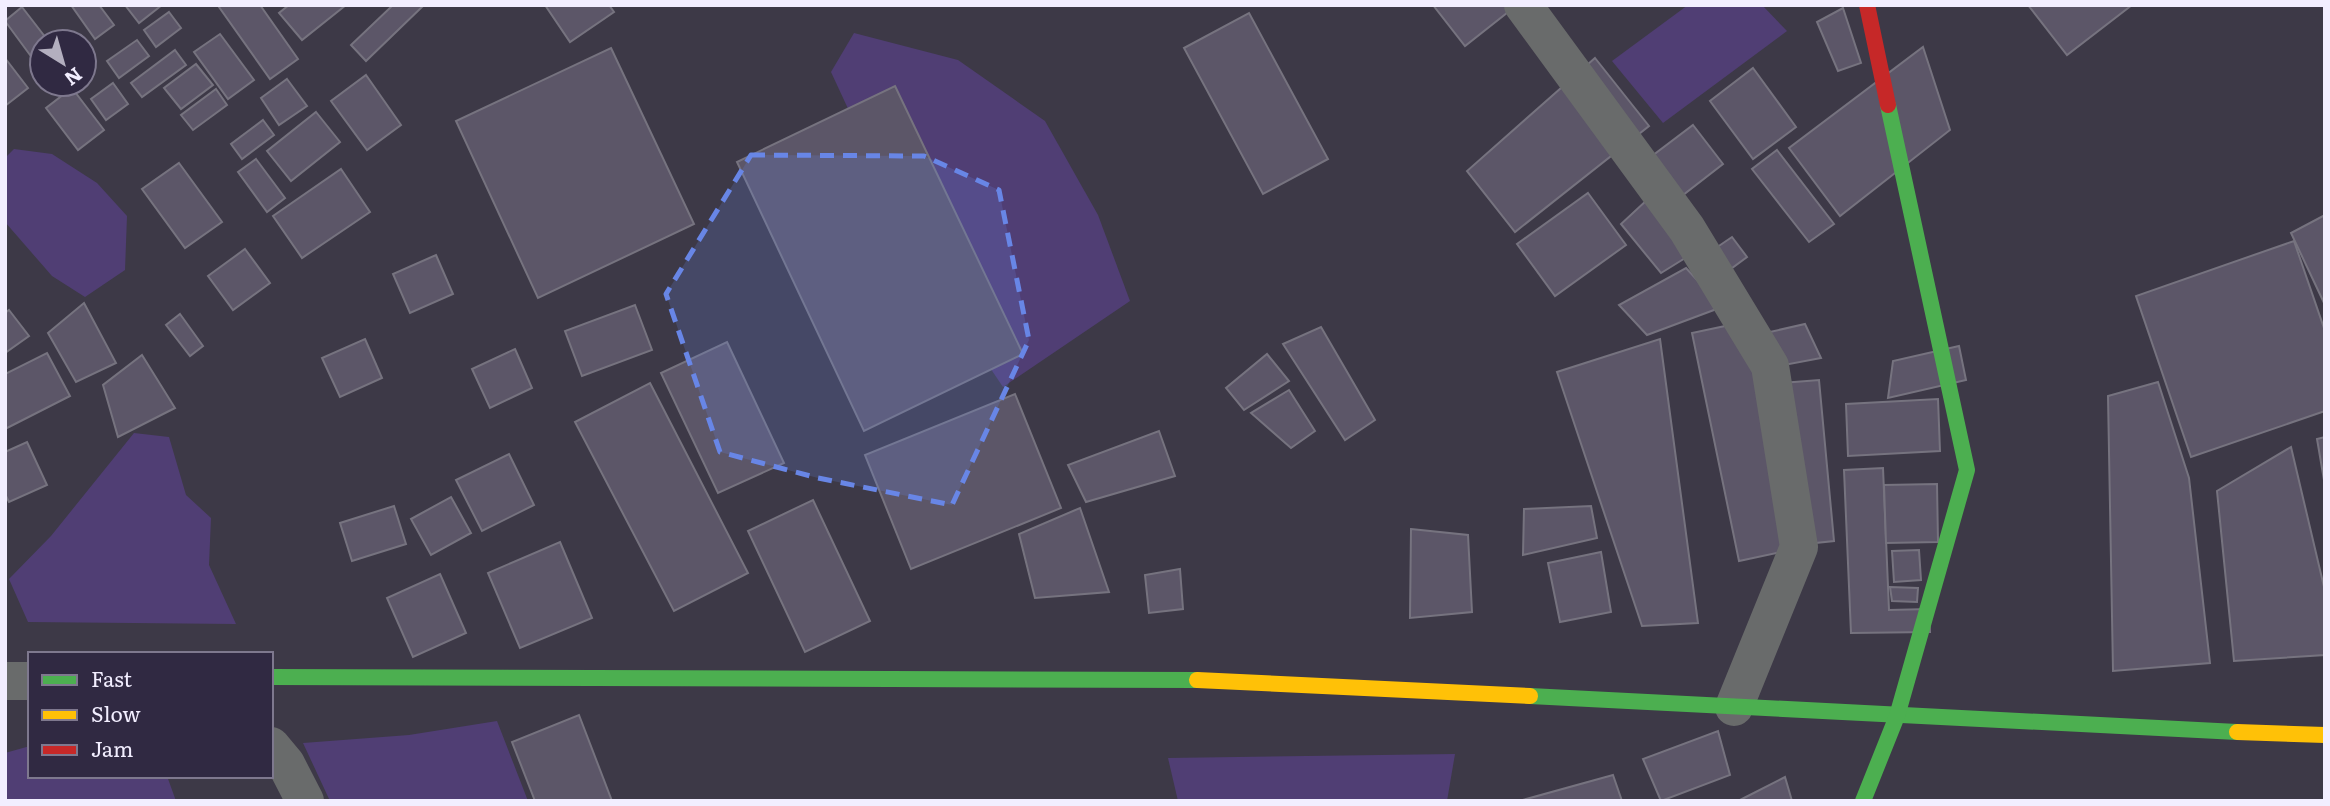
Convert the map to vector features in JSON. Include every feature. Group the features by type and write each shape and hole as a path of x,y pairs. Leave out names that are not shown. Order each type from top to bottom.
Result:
{"street":[{"path":"1523,5 1687,229 1770,366 1799,547 1734,707"},
{"path":"1863,801 1897,716 1967,470 1867,5"},
{"path":"273,677 1226,680 1897,716 2325,735"},
{"path":"5,681 28,681"},
{"path":"273,749 286,764 305,801"}],"highlighted area":[{"path":"751,155 924,156 999,190 1029,340 952,505 818,478 720,452 666,294"}],"shaded area":[{"path":"1688,5 1762,5 1787,31 1663,123 1612,61"},
{"path":"854,33 958,60 1045,121 1098,215 1130,301 1003,387 954,311 910,233 831,72"},
{"path":"14,149 52,154 97,183 127,216 125,270 85,297 52,276 5,222 5,158"},
{"path":"134,433 169,437 186,495 211,518 209,565 236,624 28,622 9,579 51,536"},
{"path":"497,721 528,801 330,801 303,743 409,735"},
{"path":"28,747 28,778 168,778 176,801 5,801 5,753"},
{"path":"1455,754 1447,801 1178,801 1168,758"}],"building":[{"path":"71,5 99,5 114,25 98,37 98,28 87,28"},
{"path":"125,5 162,5 139,23"},
{"path":"260,5 298,59 270,79 219,7"},
{"path":"289,5 346,5 302,40 279,13"},
{"path":"393,5 424,5 366,61 351,45"},
{"path":"545,5 609,5 614,12 570,42"},
{"path":"1433,5 1517,5 1465,46"},
{"path":"2028,5 2132,5 2067,55"},
{"path":"22,7 38,28 28,28 28,52 5,21"},
{"path":"1843,8 1861,63 1838,71 1817,22"},
{"path":"169,12 181,28 156,47 144,30"},
{"path":"1249,13 1328,159 1263,194 1184,48"},
{"path":"220,34 254,80 228,99 194,52"},
{"path":"137,40 149,56 119,78 107,61"},
{"path":"1923,47 1950,130 1840,216 1789,148"},
{"path":"611,48 694,224 538,298 456,121"},
{"path":"175,50 186,65 142,97 131,83"},
{"path":"5,58 28,88 5,106"},
{"path":"1595,58 1649,126 1515,232 1467,171"},
{"path":"196,64 213,85 181,109 164,88"},
{"path":"1753,68 1796,127 1753,159 1710,101"},
{"path":"366,75 401,125 367,150 331,101"},
{"path":"287,79 307,106 279,125 261,98"},
{"path":"113,83 128,104 106,120 91,99 98,98 98,94"},
{"path":"895,86 1023,354 864,431 737,162"},
{"path":"216,89 227,105 193,130 181,115"},
{"path":"59,98 80,98 104,130 78,150 46,108"},
{"path":"316,112 340,142 291,181 267,151"},
{"path":"263,120 274,135 242,159 231,144"},
{"path":"1693,125 1723,164 1683,195 1652,156"},
{"path":"1777,150 1834,224 1809,242 1752,169"},
{"path":"256,159 285,198 267,212 238,172"},
{"path":"179,163 222,222 185,248 142,189"},
{"path":"341,169 370,212 302,258 273,216"},
{"path":"1588,193 1626,245 1555,296 1517,244"},
{"path":"1648,199 1690,255 1661,273 1621,224"},
{"path":"2325,215 2325,305 2291,233"},
{"path":"1732,237 1747,257 1728,271 1713,250"},
{"path":"2294,241 2325,331 2325,411 2191,457 2136,296"},
{"path":"245,249 270,283 233,310 208,276"},
{"path":"436,255 453,294 410,313 393,274"},
{"path":"1686,268 1722,307 1647,335 1619,305"},
{"path":"84,303 116,363 76,382 48,333"},
{"path":"635,305 652,350 582,376 565,331"},
{"path":"9,310 29,336 5,353 5,313"},
{"path":"180,314 203,346 190,356 166,325"},
{"path":"1744,322 1791,550 1739,561 1692,333"},
{"path":"1805,324 1821,358 1779,366 1761,334"},
{"path":"1321,327 1375,420 1345,440 1283,344"},
{"path":"365,339 382,378 340,397 322,358"},
{"path":"1660,339 1698,623 1642,626 1557,372"},
{"path":"727,342 784,463 718,493 661,373"},
{"path":"1959,346 1966,380 1888,398 1893,361"},
{"path":"515,349 532,388 490,408 472,369"},
{"path":"47,353 70,396 5,429 5,374"},
{"path":"1267,354 1289,381 1244,410 1226,388"},
{"path":"142,355 175,408 118,437 103,385"},
{"path":"1819,380 1834,541 1797,545 1782,383"},
{"path":"2158,382 2189,478 2210,663 2113,671 2108,396"},
{"path":"650,383 748,573 674,611 575,422"},
{"path":"1289,390 1315,431 1291,448 1251,413"},
{"path":"1015,394 1061,508 911,569 865,455"},
{"path":"1938,399 1940,451 1848,456 1846,404"},
{"path":"1159,431 1175,476 1086,502 1068,465"},
{"path":"2325,437 2325,486 2317,439"},
{"path":"27,442 47,485 9,502 5,494 5,452"},
{"path":"2291,447 2325,591 2325,655 2234,661 2217,491"},
{"path":"509,454 534,505 482,531 456,480"},
{"path":"1883,468 1889,610 1929,609 1930,632 1851,633 1844,470"},
{"path":"1937,484 1938,542 1886,543 1884,485"},
{"path":"451,497 471,533 431,555 411,519"},
{"path":"813,500 870,621 805,652 748,531"},
{"path":"394,506 406,544 352,561 340,523"},
{"path":"1591,506 1597,538 1523,555 1524,509"},
{"path":"1080,508 1109,592 1035,598 1019,534"},
{"path":"1411,529 1468,535 1472,612 1410,618"},
{"path":"560,542 592,618 520,648 488,573"},
{"path":"1919,550 1921,580 1894,582 1892,551"},
{"path":"1601,552 1611,612 1560,622 1548,563"},
{"path":"1180,569 1183,609 1149,613 1145,575"},
{"path":"440,574 466,633 413,657 387,598"},
{"path":"1890,587 1918,588 1917,602 1892,601"},
{"path":"579,715 612,801 535,801 512,742"},
{"path":"1718,731 1730,775 1661,801 1643,759"},
{"path":"1613,775 1622,801 1519,801"},
{"path":"1785,777 1792,801 1738,801"}],"traffic: fast":[{"path":"1863,801 1897,716 1967,470 1888,105"},
{"path":"273,677 1197,680"},
{"path":"1530,696 2237,732"}],"traffic: slow":[{"path":"1197,680 1530,696"},
{"path":"2237,732 2325,735"}],"traffic: jam":[{"path":"1867,5 1888,105"}]}
